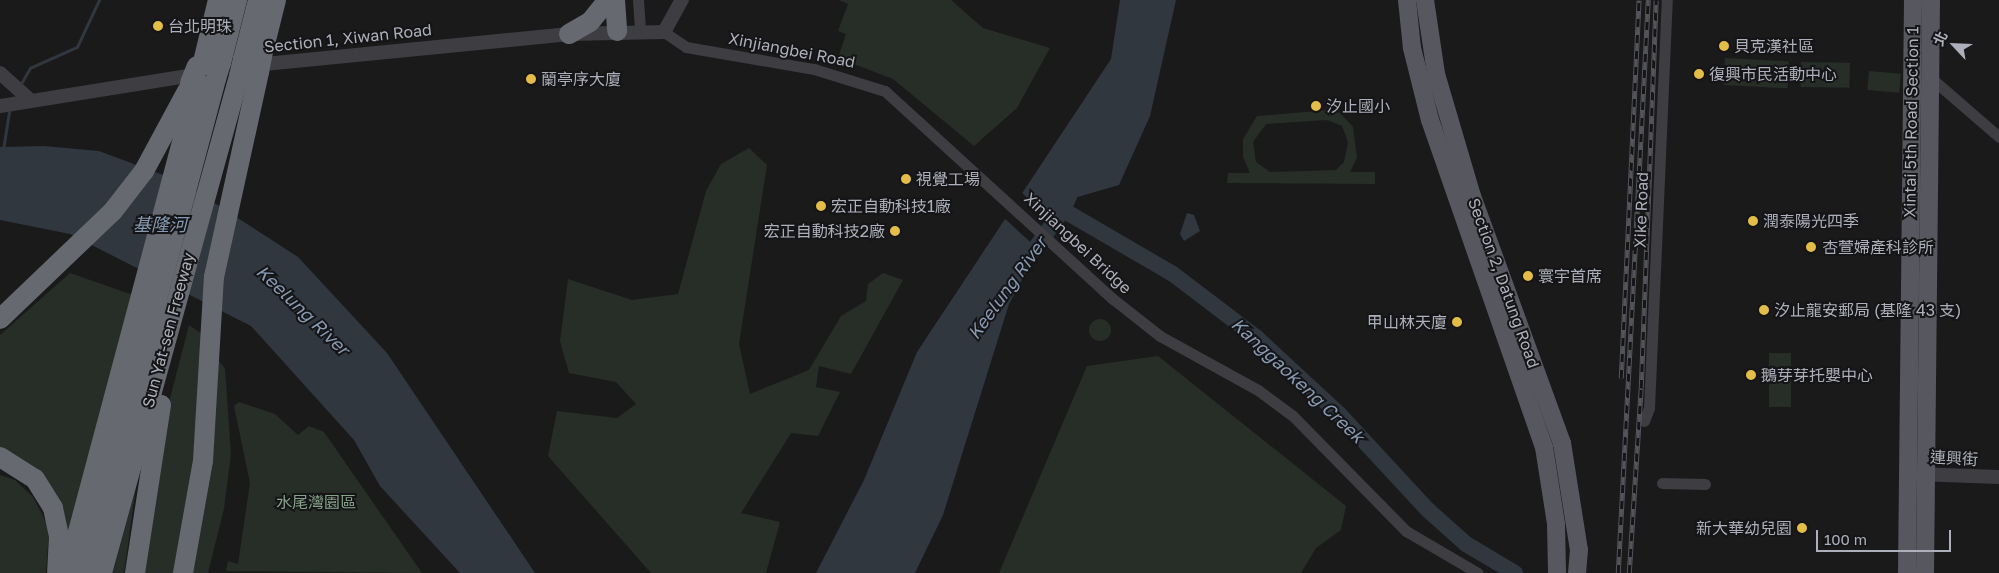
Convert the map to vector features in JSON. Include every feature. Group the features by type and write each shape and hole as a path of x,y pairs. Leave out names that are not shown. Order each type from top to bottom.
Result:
{"highway":[{"path":"204,73 210,29 218,0"},
{"path":"0,319 60,265 114,211 158,148 204,73 237,0"},
{"path":"183,573 196,516 214,277 231,191 251,66 258,0"},
{"path":"67,573 276,0"},
{"path":"569,34 590,22 608,0"},
{"path":"615,0 617,31"},
{"name":"Sun Yat-sen Freeway","path":"102,573 164,303 188,155 204,73"},
{"path":"0,303 60,265"},
{"path":"135,573 156,427 164,303"},
{"name":"Sun Yat-sen Freeway","path":"84,573 164,303"},
{"path":"0,456 35,479 54,508 59,536 57,573"}],"main road":[{"name":"Section 2, Datung Road","path":"1407,0 1415,57 1462,219 1544,447 1557,569"},
{"name":"Section 2, Datung Road","path":"1424,0 1436,74 1478,210 1562,443 1576,530 1577,570"},
{"name":"Xintai 5th Road Section 1","path":"1913,0 1916,474 1925,573"},
{"name":"Xintai 5th Road Section 1","path":"1907,573 1916,474 1931,78 1931,0"},
{"path":"1462,219 1478,210"}],"street":[{"path":"638,0 640,29"},
{"path":"664,32 682,0"},
{"name":"Xike Road","path":"1644,420 1649,408 1667,0"},
{"name":"Section 1, Xiwan Road","path":"0,106 276,61 569,34 640,29 664,32"},
{"name":"Xinjiangbei Road","path":"664,32 686,47 864,81 885,91 976,171"},
{"path":"0,73 30,100"},
{"path":"1931,78 1999,137"},
{"name":"Xinjiangbei Bridge","path":"976,171 1160,336 1258,390 1293,416 1406,531 1478,573"},
{"name":"連興街","path":"1916,474 1999,477"},
{"path":"1662,483 1705,484"}],"green space":[{"path":"839,0 951,0 983,28 1050,48 1017,108 974,146 893,79 838,58 846,34 838,31 848,4"},
{"path":"1725,58 1789,61 1787,88 1724,85"},
{"path":"1801,62 1850,63 1850,88 1801,87"},
{"path":"1869,71 1901,74 1899,93 1867,90"},
{"path":"1329,110 1340,113 1353,127 1357,158 1350,172 1375,172 1375,184 1227,183 1228,173 1250,173 1243,157 1243,139 1257,116","holes":["1327,120 1342,126 1348,142 1344,162 1336,170 1270,172 1256,162 1253,142 1266,124"]},
{"path":"749,148 767,165 739,344 750,394 809,370 841,316 866,301 868,284 883,273 903,280 851,374 819,366 816,387 840,392 818,436 791,433 741,513 780,522 766,573 651,573 548,456 557,411 617,418 636,404 616,382 569,373 560,341 568,279 632,300 678,294 706,191 721,164"},
{"path":"70,273 133,295 66,541 64,515 0,452 0,335"},
{"path":"1100,319 1108,322 1111,330 1108,338 1100,341 1092,338 1089,330 1092,322"},
{"path":"189,325 201,333 196,460 173,573 143,573 166,414"},
{"path":"1769,353 1791,353 1791,407 1769,407"},
{"path":"1158,356 1346,506 1341,530 1316,548 1301,573 999,573 1087,366"},
{"path":"217,359 225,368 231,454 224,509 208,573 183,573"},
{"name":"水尾灣園區","path":"239,402 275,414 298,435 309,426 324,432 422,573 226,571 228,561 238,564 250,483 234,406"},
{"path":"0,475 15,480 33,497 43,516 49,531 46,573 0,573"},
{"path":"136,487 124,573 113,573"}],"water":[{"path":"1120,0 1176,0 1150,116 1119,185 1064,201 1009,304 943,515 915,573 816,573 864,480 917,352 1111,59"},
{"name":"基隆河","path":"44,146 99,151 182,182 298,257 387,353 535,573 460,573 380,486 354,440 251,326 70,234 0,220 0,147"},
{"path":"1187,213 1194,215 1200,231 1184,241 1180,234"}],"pier":[{"path":"1020,191 1055,224 1040,251 1003,217"}],"waterway":[{"path":"22,82 30,68 77,47 99,0"},
{"path":"3,150 9,112"},
{"name":"Keelung River","path":"1034,250 1063,210 1077,179"},
{"name":"Kanggaokeng Creek","path":"1063,210 1173,274 1257,338 1339,414 1428,510 1466,544 1515,573"}],"railway":[{"path":"1621,378 1639,0"},
{"path":"1618,573 1648,0"},
{"path":"1629,573 1641,388 1656,0"}],"place":[{"name":"台北明珠","path":"158,26"},
{"name":"貝克漢社區","path":"1724,46"},
{"name":"復興市民活動中心","path":"1699,74"},
{"name":"蘭亭序大廈","path":"531,79"},
{"name":"汐止國小","path":"1316,106"},
{"name":"視覺工場","path":"906,179"},
{"name":"宏正自動科技1廠","path":"821,206"},
{"name":"潤泰陽光四季","path":"1753,221"},
{"name":"宏正自動科技2廠","path":"895,231"},
{"name":"杏萱婦產科診所","path":"1811,247"},
{"name":"寰宇首席","path":"1528,276"},
{"name":"汐止龍安郵局 (基隆 43 支)","path":"1764,310"},
{"name":"甲山林天廈","path":"1457,322"},
{"name":"鵝芽芽托嬰中心","path":"1751,375"},
{"name":"新大華幼兒園","path":"1802,528"}]}
